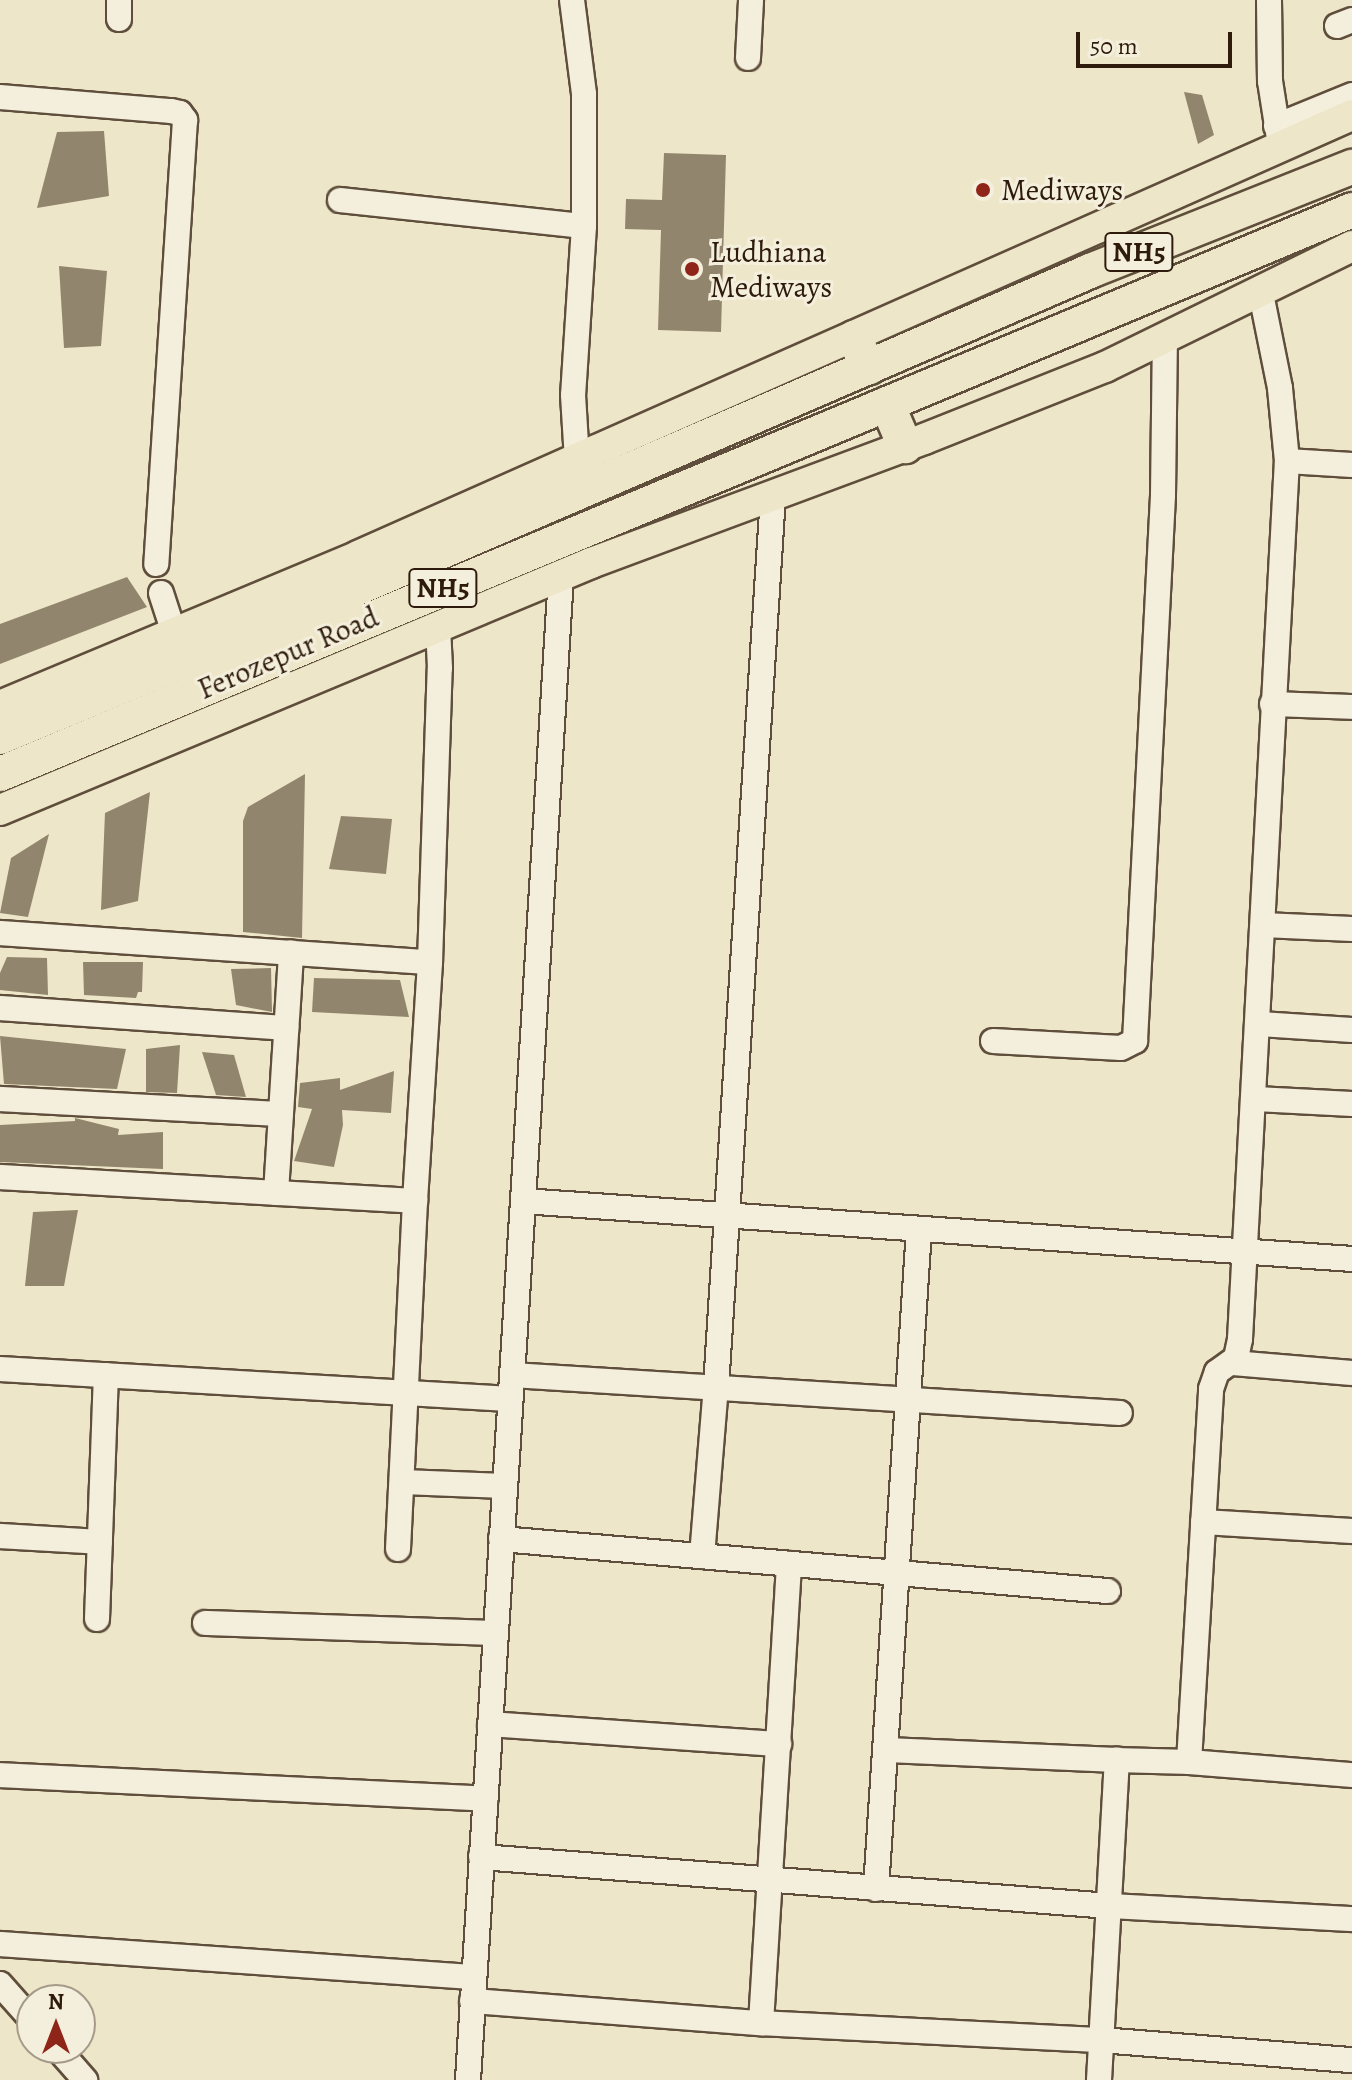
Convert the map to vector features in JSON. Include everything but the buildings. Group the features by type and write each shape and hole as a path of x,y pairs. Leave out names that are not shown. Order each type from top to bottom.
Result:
{"highway":[{"name":"NH5","path":"861,352 1090,271 1352,167"},
{"name":"NH5","path":"887,404 1352,210"},
{"name":"Ferozepur Road","path":"0,737 311,608 861,352"},
{"name":"Ferozepur Road","path":"0,774 887,404"},
{"path":"887,404 905,446"}],"main road":[{"path":"0,706 577,460 861,352 1278,136 1352,115"},
{"path":"0,810 561,576 1105,367 1352,246"}],"street":[{"path":"572,0 584,94 584,226 573,395 577,460"},
{"path":"748,58 751,0"},
{"path":"1269,0 1270,81 1278,136 1352,95"},
{"path":"0,97 171,111 180,113 185,120 156,564"},
{"path":"340,200 584,226"},
{"path":"1189,1762 1213,1379 1233,1363 1240,1339 1260,1024 1272,704 1287,461 1280,388 1260,289"},
{"path":"993,1041 1121,1048 1135,1041 1163,495 1165,337"},
{"path":"1287,461 1352,465"},
{"path":"702,1556 716,1387 773,495"},
{"path":"468,2080 561,576"},
{"path":"161,593 174,633"},
{"path":"398,1549 430,962 440,668 438,627"},
{"path":"1272,704 1352,707"},
{"path":"1263,925 1352,929"},
{"path":"0,933 430,962"},
{"path":"276,1193 291,952"},
{"path":"0,1008 286,1028"},
{"path":"1260,1024 1352,1030"},
{"path":"0,1099 281,1114"},
{"path":"1256,1099 1352,1104"},
{"path":"0,1177 415,1201"},
{"path":"523,1201 1352,1259"},
{"path":"876,1889 919,1229"},
{"path":"1233,1363 1352,1373"},
{"path":"0,1369 406,1392 511,1387 716,1387 1120,1413"},
{"path":"97,1619 106,1375"},
{"path":"402,1482 505,1486"},
{"path":"1203,1522 1352,1531"},
{"path":"0,1536 100,1542"},
{"path":"501,1539 1108,1591"},
{"path":"761,2023 789,1564"},
{"path":"205,1623 496,1633"},
{"path":"490,1724 779,1744"},
{"path":"887,1750 1189,1762 1352,1775"},
{"path":"1099,2080 1117,1760"},
{"path":"0,1775 485,1799"},
{"path":"481,1857 1109,1906 1352,1919"},
{"path":"0,1944 473,1989 761,2023 1101,2040 1352,2060"},
{"path":"0,1984 16,2002"},
{"path":"71,2064 85,2080"}],"place":[{"name":"Mediways","path":"983,190"},
{"name":"Ludhiana Mediways","path":"692,269"}]}
